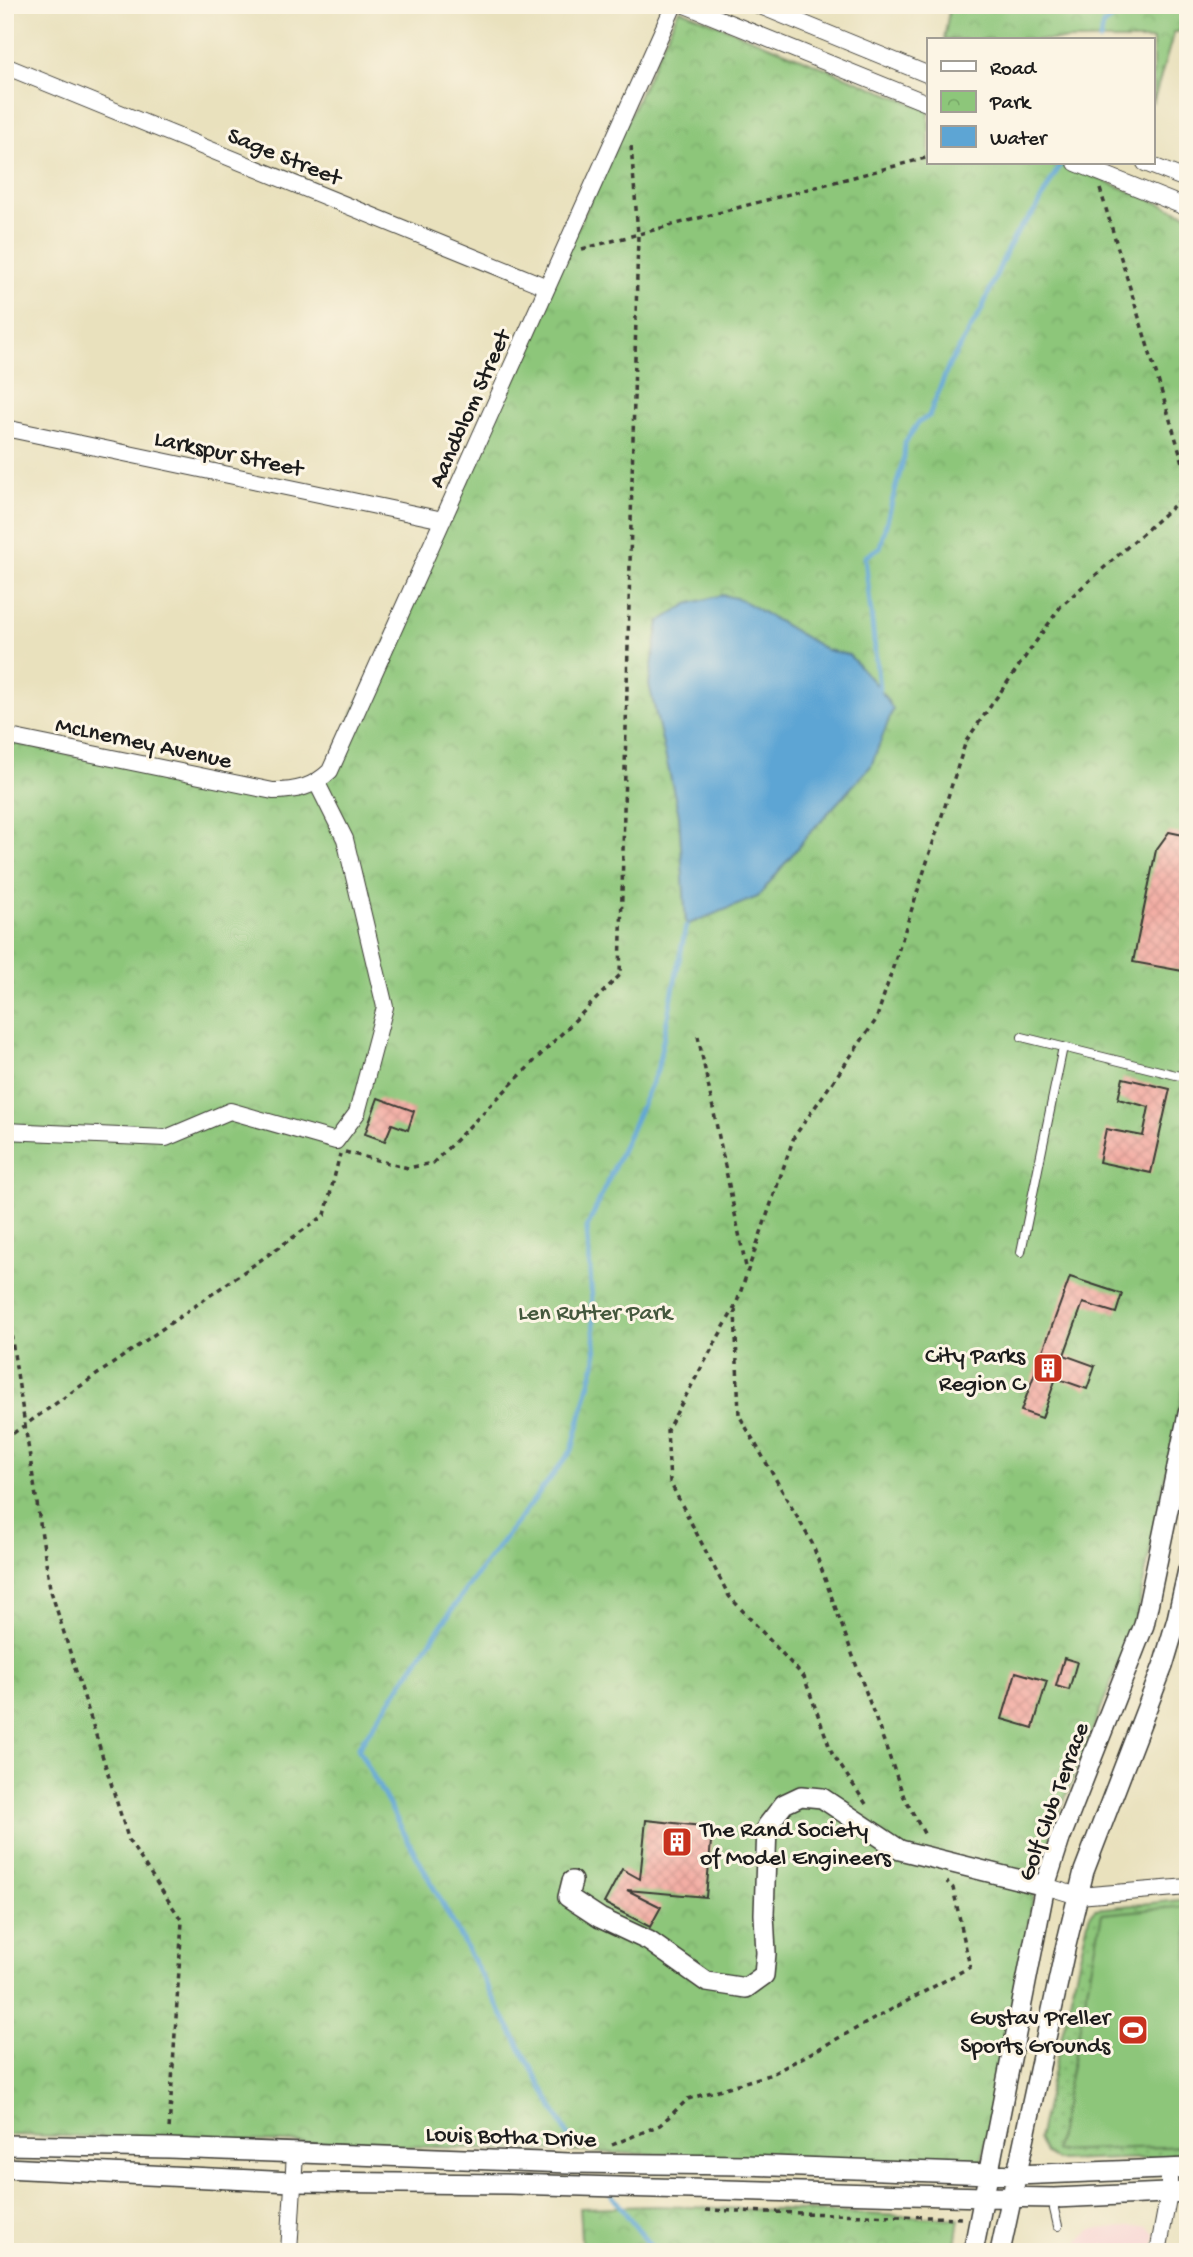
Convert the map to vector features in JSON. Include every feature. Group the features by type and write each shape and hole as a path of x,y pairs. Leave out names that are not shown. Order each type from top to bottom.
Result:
{"street":[{"name":"Aandblom Street","path":"317,783 330,771 674,5"},
{"path":"685,5 927,103"},
{"path":"758,5 927,74"},
{"name":"Sage Street","path":"5,66 547,286"},
{"path":"1079,164 1188,208"},
{"path":"1148,164 1188,180"},
{"name":"Larkspur Street","path":"5,428 443,520"},
{"name":"McLnerney Avenue","path":"5,736 273,790 302,789 317,783"},
{"path":"5,1131 166,1138 230,1111 336,1141 357,1113 385,1007 345,839 317,783"},
{"name":"Golf Club Terrace","path":"973,2252 1045,1886 1060,1839 1144,1625 1188,1413"},
{"path":"1000,2252 1078,1896 1093,1844 1163,1666 1188,1570"},
{"path":"572,1881 568,1897 600,1918 649,1941 707,1982 746,1988 764,1975 767,1826 784,1804 801,1796 822,1798 900,1850 1078,1896 1188,1887"},
{"name":"Louis Botha Drive","path":"5,2145 570,2163 597,2156 745,2165 1016,2175 1178,2169"},
{"path":"289,2252 295,2153"},
{"name":"Louis Botha Drive","path":"5,2168 292,2182 592,2186 984,2197 1055,2198 1178,2193"},
{"path":"1158,2252 1178,2193 1178,2169"}],"lane":[{"path":"1022,1037 1188,1078"},
{"path":"1021,1252 1063,1047"},
{"path":"1055,2198 1054,2209 1058,2226"}],"path":[{"path":"5,1439 325,1215 341,1151 408,1168 433,1163 620,975 638,234 630,134"},
{"path":"563,254 927,158"},
{"path":"1099,187 1188,479"},
{"path":"869,1809 832,1753 804,1677 729,1596 670,1482 667,1430 736,1305 794,1137 876,1020 967,741 1061,606 1188,493"},
{"path":"698,1036 747,1274"},
{"path":"5,1296 50,1588 129,1841 182,1921 168,2137"},
{"path":"735,1309 739,1415 812,1543 904,1797 929,1843"},
{"path":"597,2156 660,2125 688,2099 772,2074 970,1967 953,1888 945,1878"},
{"path":"705,2210 963,2218"}],"shaded area":[{"path":"1147,2226 1156,2235 1152,2252 1076,2252 1079,2240 1092,2229"}],"green space":[{"path":"950,5 1188,5 1179,32 1174,32 1154,100 1154,38 944,38"},
{"name":"Len Rutter Park","path":"679,9 927,109 927,164 1063,164 1188,215 1188,1366 1135,1623 1055,1824 1036,1884 981,2165 5,2135 5,741 264,795 318,789"},
{"name":"Gustav Preller Sports Grounds","path":"1188,1899 1188,2157 1057,2161 1045,2153 1038,2139 1089,1917 1095,1909"},
{"name":"Gustav Preller Sports Grounds","path":"1188,1906 1188,2146 1055,2151 1102,1914"},
{"path":"657,2206 959,2219 954,2252 582,2252 579,2208"}],"water":[{"path":"722,595 740,599 827,650 849,655 879,688 893,709 871,766 807,836 758,897 686,925 679,815 649,684 659,622 688,604"}],"building":[{"path":"1169,832 1188,836 1188,972 1133,962 1156,850"},
{"path":"1123,1078 1170,1089 1151,1173 1099,1162 1106,1129 1143,1136 1149,1107 1118,1099"},
{"path":"378,1098 414,1111 408,1130 392,1124 385,1141 365,1134"},
{"path":"1070,1277 1122,1294 1116,1313 1083,1303 1064,1355 1095,1366 1087,1389 1056,1378 1042,1418 1021,1411"},
{"path":"1064,1658 1077,1662 1069,1690 1056,1686"},
{"path":"1016,1672 1047,1681 1033,1728 1002,1719"},
{"path":"646,1820 711,1827 712,1830 706,1897 627,1890 661,1907 650,1927 604,1903 622,1869 640,1879"}],"waterway":[{"path":"1100,38 1103,25 1119,14 1125,5"},
{"path":"879,688 865,557 880,547 904,457 905,443 918,423 929,416 949,365 981,311 1007,250 1019,229 1035,211 1060,164"},
{"path":"570,2139 358,1748 471,1582 572,1450 596,1359 587,1228 657,1071 686,926"},
{"path":"610,2193 655,2252"}],"place":[{"name":"City Parks Region C","path":"1048,1368"},
{"name":"The Rand Society of Model Engineers","path":"677,1842"},
{"name":"Gustav Preller Sports Grounds","path":"1133,2030"}]}
